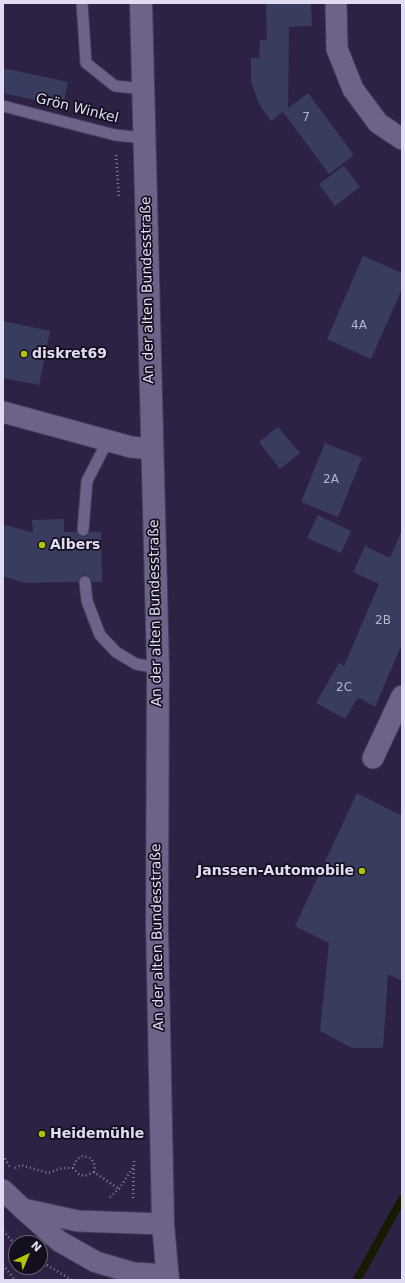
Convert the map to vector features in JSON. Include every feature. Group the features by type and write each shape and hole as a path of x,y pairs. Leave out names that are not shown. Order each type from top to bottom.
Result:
{"street":[{"name":"An der alten Bundesstraße","path":"141,3 158,668 157,925 163,1224 168,1278"},
{"path":"336,3 337,49 353,89 378,123 402,138"},
{"path":"3,412 131,447 152,449"},
{"path":"373,758 402,696"},
{"path":"3,1190 58,1241 96,1262 134,1272 168,1278"},
{"path":"23,1209 78,1221 163,1224"}],"lane":[{"path":"82,3 86,63 115,86 143,89"},
{"name":"Grön Winkel","path":"3,106 116,134 144,138"},
{"path":"83,530 87,481 108,440"},
{"path":"85,582 87,601 100,635 116,652 136,664 158,668"}],"path":[{"path":"3,1155 12,1169 21,1165 48,1173 62,1168 73,1168 79,1174 86,1176 94,1172"},
{"path":"73,1168 75,1162 81,1156 91,1158 95,1166 94,1172"},
{"path":"109,1197 119,1189 134,1166"},
{"path":"94,1172 119,1189"},
{"path":"3,1265 15,1280"},
{"path":"48,1266 72,1280"}],"building":[{"path":"266,3 311,3 312,26 289,27 288,108 271,121 259,104 251,82 251,58 259,58 260,40 267,40"},
{"path":"3,68 68,82 63,106 3,93"},
{"path":"308,93 354,155 329,174 283,112"},
{"path":"344,166 360,187 335,206 319,184"},
{"path":"363,256 402,273 402,289 371,359 327,339"},
{"name":"diskret69","path":"3,321 50,331 39,385 3,378"},
{"path":"278,427 300,453 280,469 259,442"},
{"path":"325,443 362,458 338,517 301,502"},
{"path":"318,515 351,531 341,553 307,538"},
{"path":"64,519 64,532 76,532 83,537 90,532 101,532 102,582 92,582 90,578 85,575 81,577 78,582 24,583 3,576 3,524 33,533 32,520"},
{"path":"402,530 402,644 375,707 358,697 345,719 316,703 339,663 344,666 379,584 353,572 365,546 390,558"},
{"name":"Janssen-Automobile","path":"357,793 402,816 402,981 388,974 383,1048 352,1048 320,1031 329,943 295,926"}],"waterway":[{"path":"357,1280 402,1199"}],"place":[{"name":"diskret69","path":"24,354"},
{"name":"Albers","path":"42,545"},
{"name":"Janssen-Automobile","path":"362,871"},
{"name":"Heidemühle","path":"42,1134"}]}
